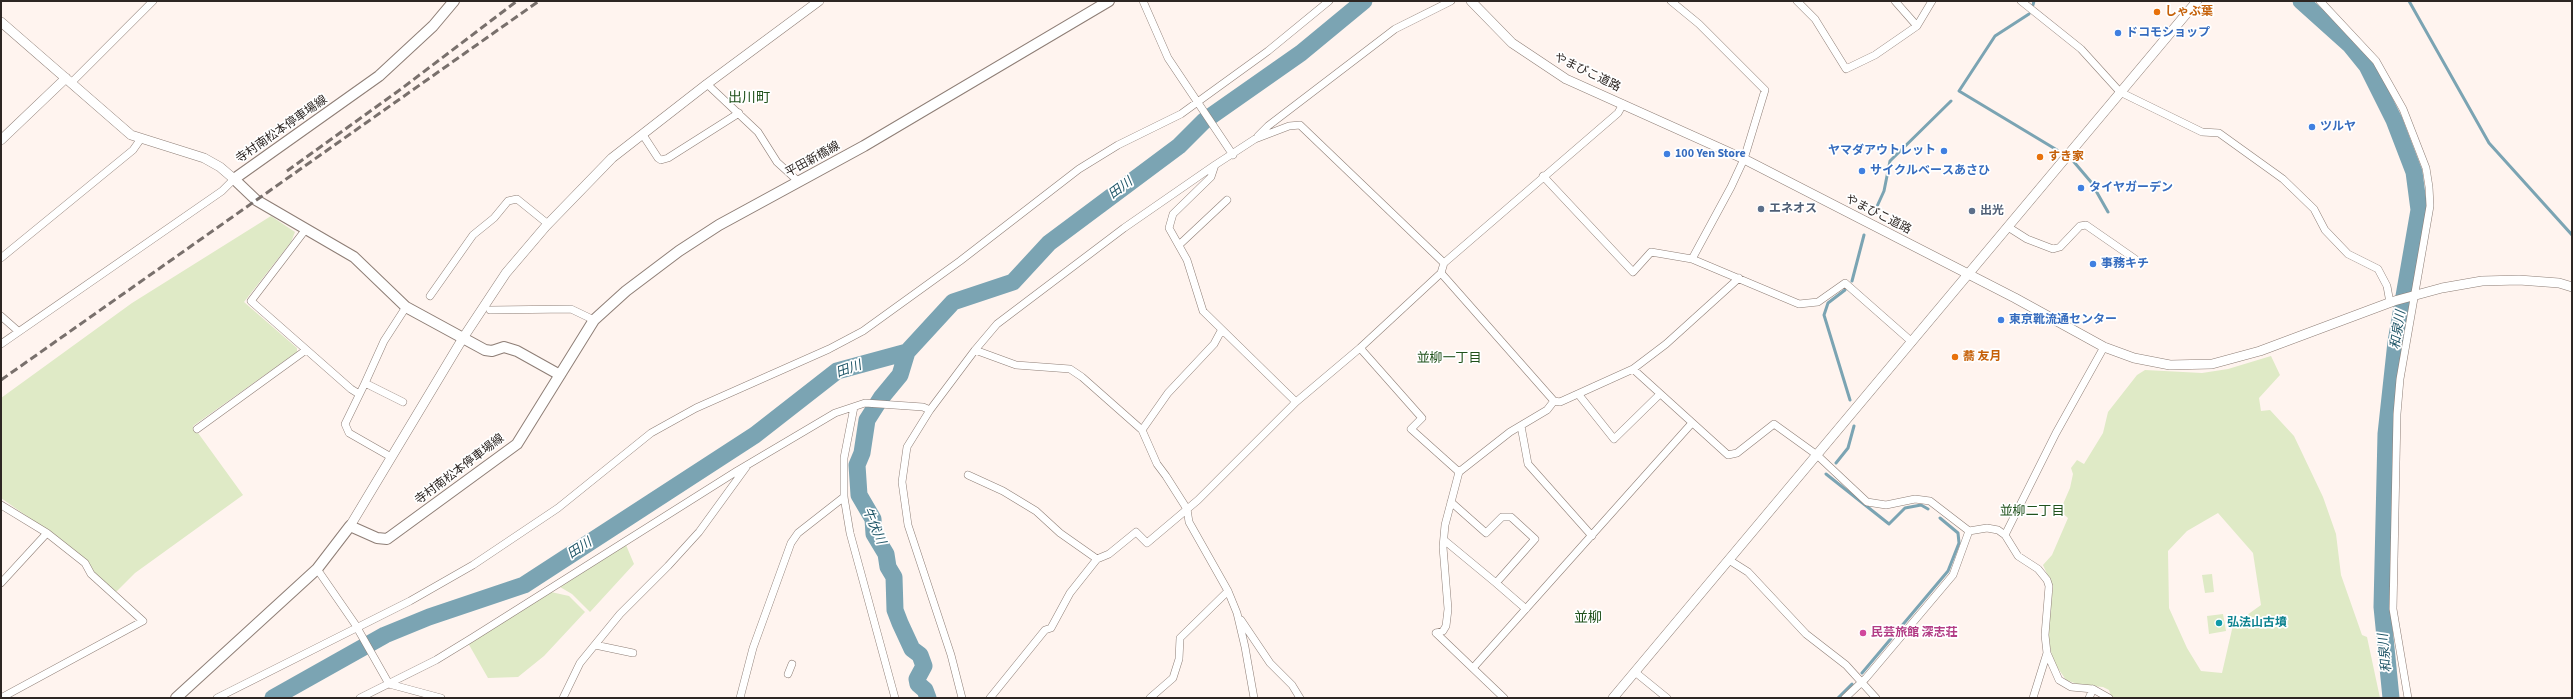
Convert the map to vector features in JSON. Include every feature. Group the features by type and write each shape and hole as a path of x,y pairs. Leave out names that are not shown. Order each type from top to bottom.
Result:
{"main road":[{"name":"寺村南松本停車場線","path":"350,526 377,538 387,539 402,529 517,444 560,375 517,351 504,347 492,351 485,350 406,307 354,257 256,200 234,179 379,76 433,26 454,1"},
{"name":"平田新橋線","path":"560,375 594,320 626,291 696,239 799,182 1062,30 1109,1"},
{"path":"176,698 317,569 350,526"}],"street":[{"path":"1,140 69,80 153,1"},
{"path":"350,526 463,338 506,273 548,224 586,183 643,135 707,84 819,1"},
{"path":"1143,1 1168,58 1232,152"},
{"path":"217,698 358,629 473,565 558,508 651,433 696,408 829,349 863,331 960,261 1079,169 1118,145 1181,114 1256,60 1329,1"},
{"path":"1255,139 1268,126 1395,29 1450,1"},
{"name":"やまびこ道路","path":"1471,1 1512,43 1538,62 1566,79 1744,159 2104,347 2156,363 2212,364 2260,351 2392,302 2412,296 2482,281 2525,281 2559,283 2572,286"},
{"path":"1671,1 1699,24 1765,90 1744,159 1731,187 1692,259"},
{"path":"1797,1 1815,19 1846,69 1875,55 1917,26 1932,1"},
{"path":"1895,1 1917,26"},
{"path":"2021,1 2081,49 2120,92 2202,132 2219,133 2283,179 2314,209 2325,230 2348,254 2378,269 2387,286 2392,302"},
{"path":"1612,698 2197,1"},
{"path":"2320,1 2376,61 2403,109 2426,168 2430,206 2412,296 2400,379 2397,414 2393,609 2408,698"},
{"path":"1,22 69,80 109,118 140,140 204,158 220,167 234,179 222,191 1,344"},
{"path":"707,84 758,132 777,162 799,182"},
{"path":"990,698 1045,630 1051,628 1070,594 1097,559 1109,554 1136,532 1147,543 1186,509 1296,402 1360,348 1441,273 1444,263 1543,176 1618,113 1624,104"},
{"path":"643,135 658,158 661,160 668,158 739,113"},
{"path":"962,698 951,655 908,525 902,482 907,447 929,409 975,350 1008,314 1124,228 1232,152 1255,139 1289,126 1300,126 1444,263"},
{"path":"1,258 133,150 140,140"},
{"path":"1215,165 1211,177 1173,214 1169,221 1170,228 1187,260 1202,311 1252,361 1264,369 1296,402"},
{"path":"1543,176 1633,272 1651,252 1692,259 1799,304 1818,302 1845,283 1912,342"},
{"path":"430,296 473,235 494,218 508,201 518,199 548,224"},
{"path":"1179,244 1227,200"},
{"path":"2008,227 2027,239 2053,249 2060,247 2080,226 2086,225 2135,259"},
{"path":"306,230 251,301 351,390 359,394"},
{"path":"1441,273 1554,401 1560,402 1579,395 1633,369 1666,344 1739,278"},
{"path":"391,457 349,433 345,424 384,341 406,307"},
{"path":"490,310 571,309 594,320"},
{"path":"1,316 18,331"},
{"path":"1142,430 1168,393 1214,344 1221,331"},
{"path":"2005,535 2056,432 2104,347"},
{"path":"1360,348 1422,418 1411,429 1459,472"},
{"path":"197,429 306,350"},
{"path":"975,350 1016,365 1070,369 1082,377 1142,430 1156,464 1166,476 1186,509 1189,522 1228,591 1237,613 1246,647 1252,697"},
{"path":"1633,369 1728,455 1737,453 1774,424 1817,455 1867,502 1886,505 1914,500 1930,501 1969,531 1987,528 1998,530 2005,535 2018,556 2038,569 2047,580 2049,586 2045,635 2047,653 2059,680 2071,687 2093,689 2109,698"},
{"path":"365,383 403,402"},
{"path":"1579,395 1583,403 1614,439 1660,394"},
{"path":"1504,698 1436,633 1443,631 1448,609 1443,559 1444,540 1459,472 1476,457 1546,410 1554,401"},
{"path":"360,698 478,635 749,464 829,416 865,403 929,409"},
{"path":"854,407 844,458 844,497 850,533 895,698"},
{"path":"1473,668 1692,424"},
{"path":"1521,426 1528,464 1592,536"},
{"path":"563,698 580,663 620,614 668,566 699,532 749,464"},
{"path":"968,475 1003,491 1036,511 1060,532 1097,559"},
{"path":"740,698 753,648 791,543 798,533 844,497"},
{"path":"1452,502 1486,533 1502,517 1511,517 1535,539 1496,583"},
{"path":"1,505 48,533 85,563 91,574 143,621 2,698"},
{"path":"1845,698 1953,575 1969,531"},
{"path":"1,583 48,533"},
{"path":"1444,540 1526,609"},
{"path":"1729,560 1748,572 1806,634 1846,665 1876,698"},
{"path":"317,569 358,629 388,683 441,698"},
{"path":"1150,698 1173,678 1179,659 1180,638 1224,592 1228,591"},
{"path":"1237,613 1254,641 1270,663 1292,685 1300,698"},
{"path":"595,645 633,653"},
{"path":"2032,698 2047,653"},
{"path":"788,674 792,664"},
{"path":"1635,672 1667,698"},
{"path":"2089,698 2093,689"}],"green space":[{"path":"271,216 295,232 291,242 244,302 297,348 297,352 193,426 243,495 135,573 116,592 52,534 1,498 1,398 132,303"},
{"path":"2271,356 2280,375 2259,398 2261,411 2270,410 2294,436 2323,497 2336,534 2341,575 2362,635 2367,637 2380,698 2112,698 2109,690 2103,687 2080,685 2066,680 2053,661 2049,642 2048,626 2053,587 2043,565 2052,555 2068,518 2060,511 2070,488 2073,474 2071,468 2077,460 2084,464 2103,433 2108,412 2137,375 2145,370 2202,373 2228,369","holes":["2218,513 2253,553 2261,605 2233,625 2222,673 2201,671 2187,648 2169,608 2168,551 2187,531"]},
{"path":"626,545 634,564 590,612 572,594 560,587"},
{"path":"2212,574 2214,592 2205,593 2202,575"},
{"path":"551,592 569,596 585,612 544,656 518,677 488,678 468,643"},
{"path":"2223,614 2226,631 2209,634 2207,616"}],"waterway":[{"name":"田川","path":"273,698 385,635 429,617 524,585 755,435 837,371 907,352 953,302 1013,282 1049,243 1179,146 1204,121 1301,53 1364,1"},
{"path":"2033,5 2034,1"},
{"name":"和泉川","path":"2301,1 2350,45 2367,66 2394,120 2414,172 2419,210 2396,342 2386,434 2382,607 2391,698"},
{"path":"2409,1 2489,143 2572,235"},
{"path":"2029,14 1995,36 1959,91 2057,150"},
{"path":"1874,213 1884,191 1890,161 1951,101"},
{"path":"2074,162 2091,182 2108,212"},
{"path":"1852,281 1864,235"},
{"path":"1845,290 1828,303 1824,315 1850,400"},
{"name":"牛伏川","path":"907,352 900,375 881,398 867,420 862,453 857,465 859,495 873,519 874,534 886,554 888,567 894,577 895,610 912,649 920,655 924,666 917,679 918,684 925,690 928,698"},
{"path":"1836,463 1848,448 1854,426"},
{"path":"1826,474 1889,524 1905,508 1921,505 1928,509"},
{"path":"1862,673 1948,571 1959,543 1958,533 1940,518"},
{"path":"1838,698 1852,684"}],"railway":[{"path":"287,171 401,89 517,1"},
{"path":"1,380 539,1"}],"place":[{"name":"しゃぶ葉","path":"2157,12"},
{"name":"ドコモショップ","path":"2118,33"},
{"name":"ツルヤ","path":"2312,127"},
{"name":"ヤマダアウトレット","path":"1944,151"},
{"name":"100 Yen Store","path":"1667,154"},
{"name":"すき家","path":"2040,157"},
{"name":"サイクルベースあさひ","path":"1862,171"},
{"name":"タイヤガーデン","path":"2081,188"},
{"name":"エネオス","path":"1761,209"},
{"name":"出光","path":"1972,211"},
{"name":"事務キチ","path":"2093,264"},
{"name":"東京靴流通センター","path":"2001,320"},
{"name":"蕎 友月","path":"1955,357"},
{"name":"弘法山古墳","path":"2219,623"},
{"name":"民芸旅館 深志荘","path":"1863,633"}],"district":[{"name":"出川町","path":"749,99"},
{"name":"並柳一丁目","path":"1449,359"},
{"name":"並柳二丁目","path":"2032,512"},
{"name":"並柳","path":"1588,619"}]}
